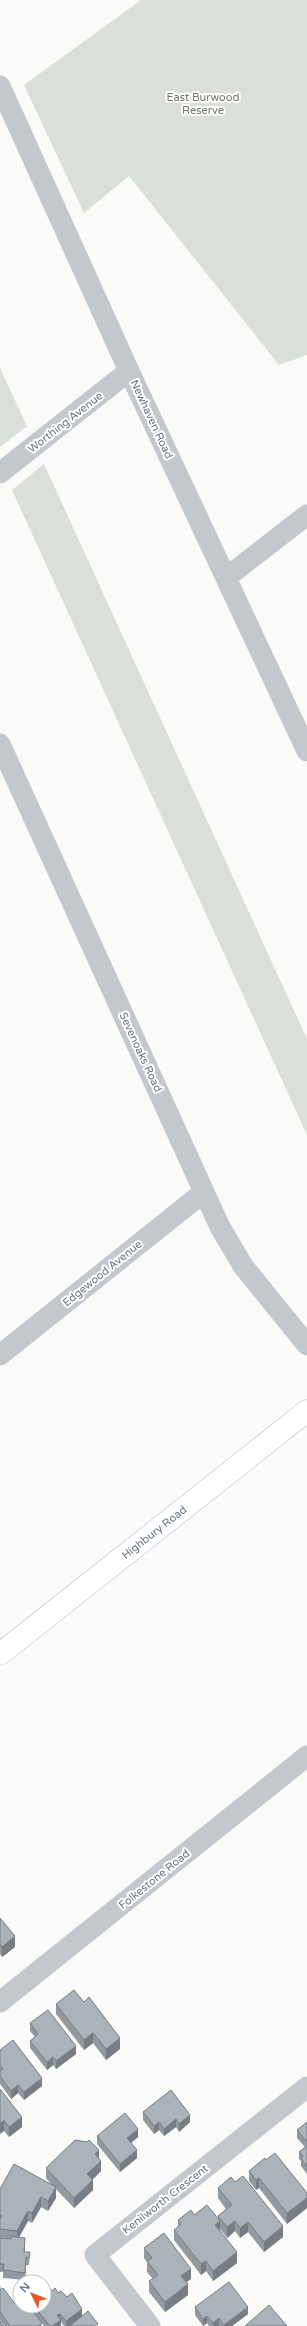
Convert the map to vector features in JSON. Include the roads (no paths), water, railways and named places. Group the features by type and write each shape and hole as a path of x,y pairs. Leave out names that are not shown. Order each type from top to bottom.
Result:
{"main road":[{"name":"Highbury Road","path":"0,1654 307,1411"}],"street":[{"name":"Newhaven Road","path":"0,86 129,371 227,577 307,751"},
{"name":"Worthing Avenue","path":"0,473 129,371"},
{"path":"227,577 307,515"},
{"name":"Sevenoaks Road","path":"0,744 220,1227 235,1254 307,1345"},
{"name":"Edgewood Avenue","path":"0,1355 204,1192"},
{"name":"Folkestone Road","path":"0,2002 307,1756"},
{"name":"Kenilworth Crescent","path":"150,2326 94,2255 307,2087"}],"park label":[{"name":"East Burwood Reserve","path":"203,103"}]}
